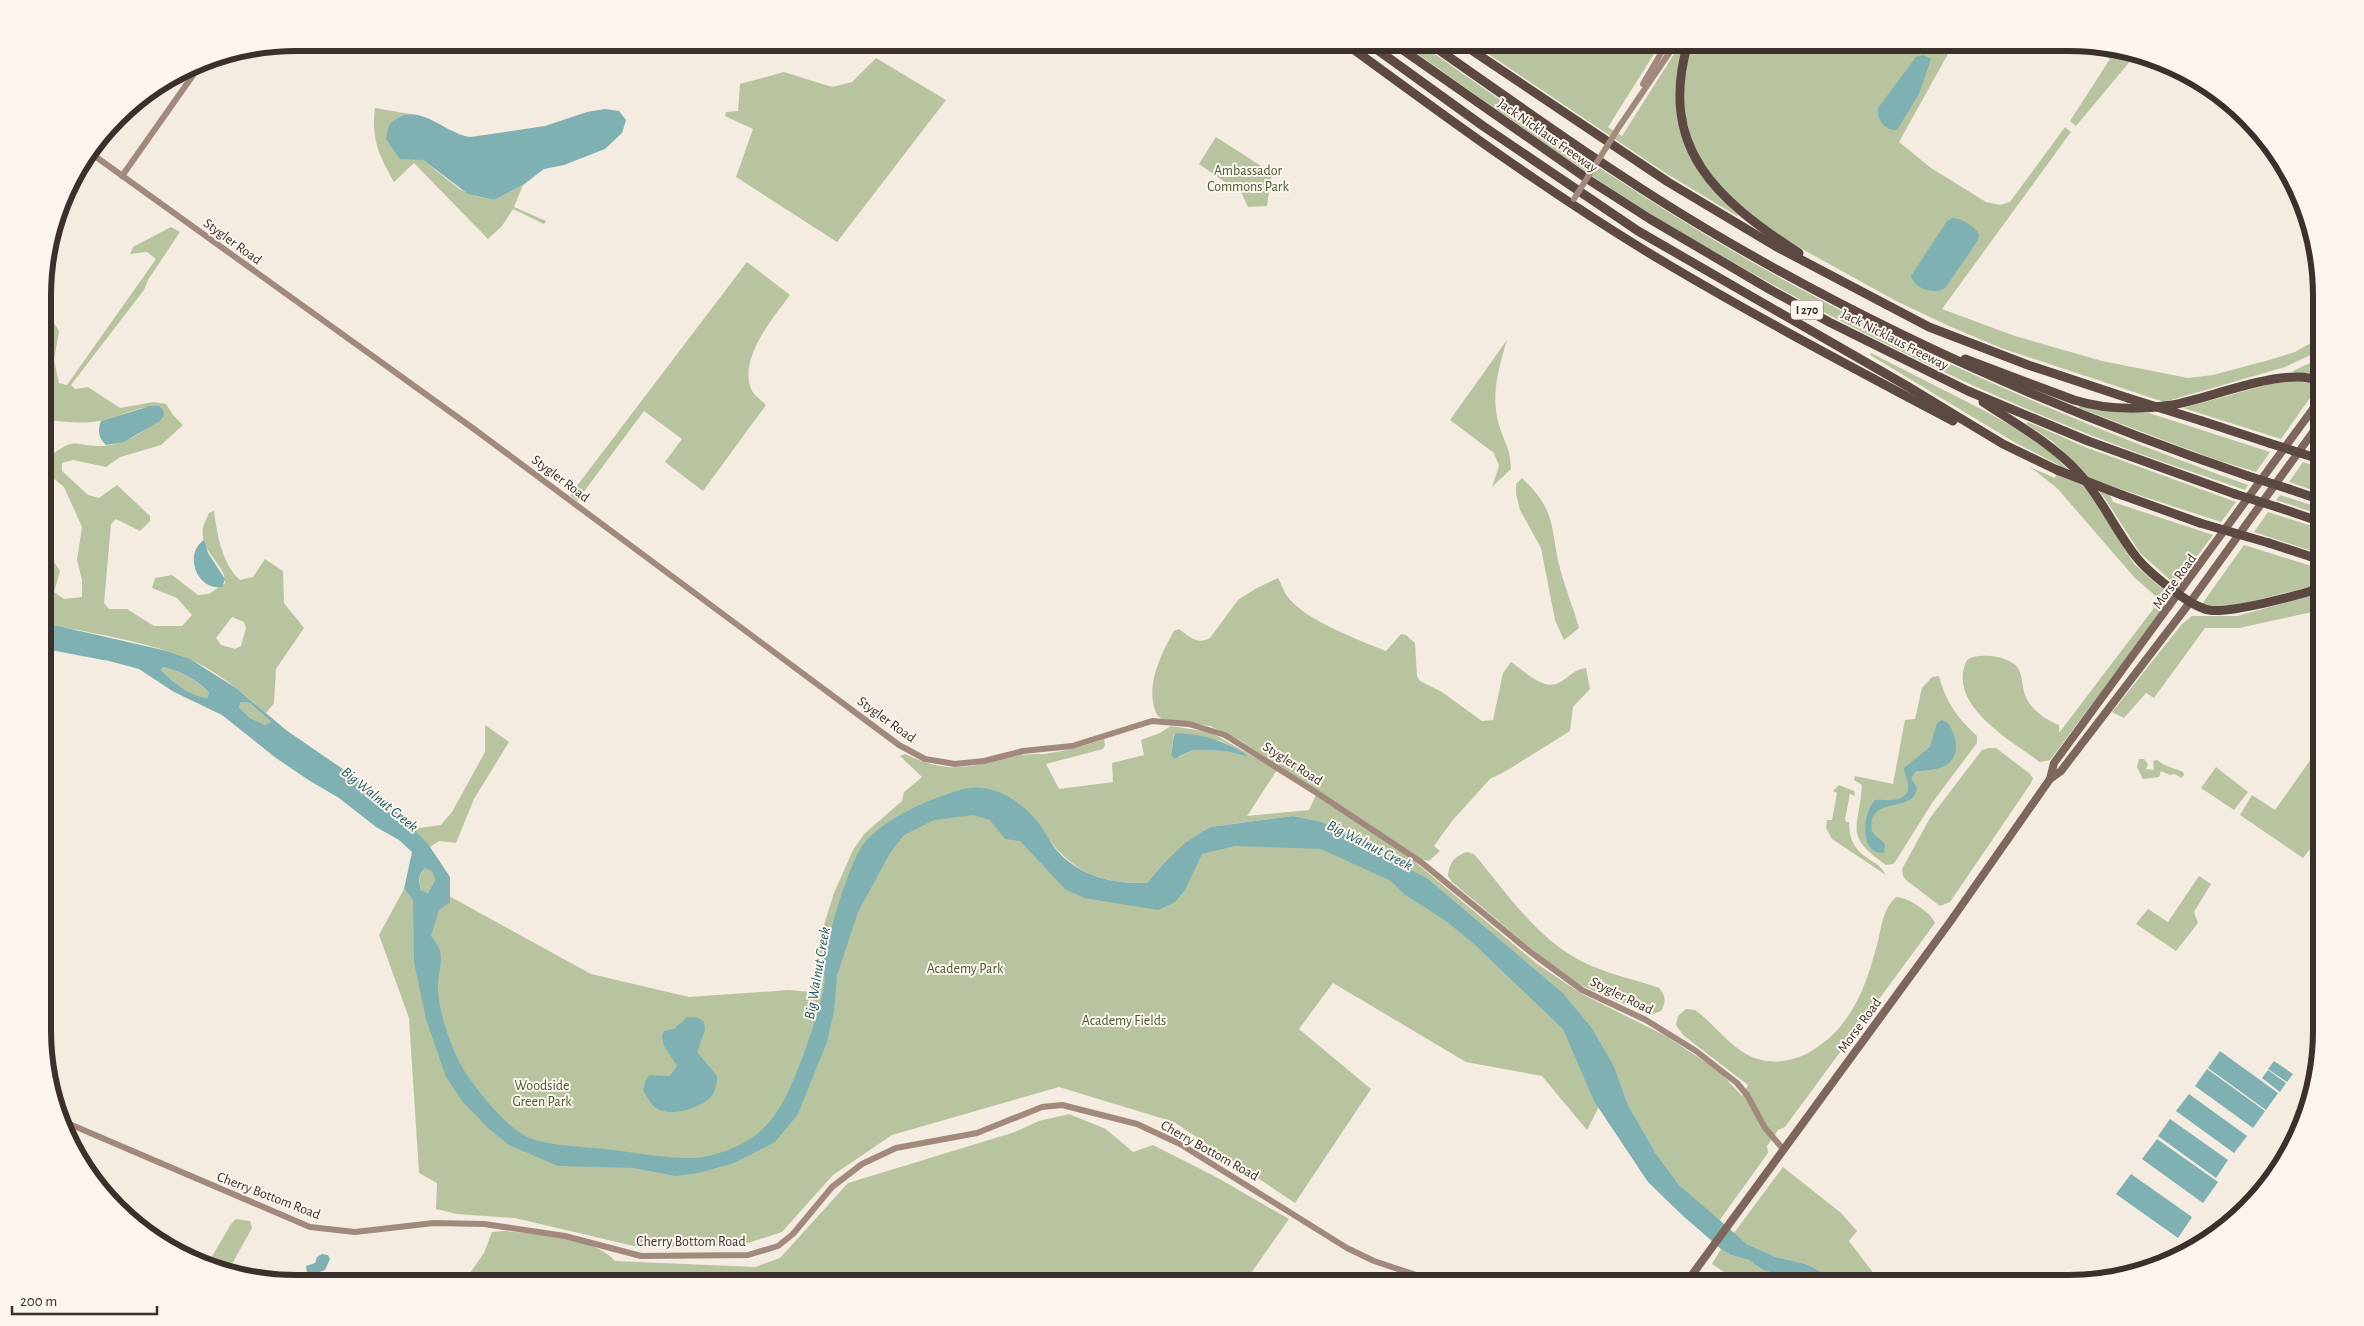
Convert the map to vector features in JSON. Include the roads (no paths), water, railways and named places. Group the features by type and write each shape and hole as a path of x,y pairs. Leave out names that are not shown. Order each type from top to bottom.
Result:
{"highway":[{"path":"1358,51 1572,201 1668,264 1810,345 1962,425 2056,470 2200,523 2313,557"},
{"path":"1380,51 1483,126 1638,231 2003,444"},
{"name":"Jack Nicklaus Freeway","path":"1406,51 1587,179 1698,248 1830,322 1968,391 2097,444 2235,494 2313,519"},
{"name":"Jack Nicklaus Freeway","path":"1442,51 1557,133 1690,219 1770,266 1922,344 2057,405 2143,439 2313,497"},
{"path":"1474,51 1668,182 1775,246 1929,327 2028,365 2313,457"},
{"path":"1686,51 1678,92 1680,109 1690,149 1702,168 1736,209 1760,228 1848,284"},
{"path":"1922,344 2074,400 2109,408 2145,408 2174,404 2288,377 2308,377 2313,379"},
{"path":"1968,391 2063,456 2085,481 2140,562 2191,602 2204,609 2226,610 2313,590"}],"main road":[{"path":"1619,127 1662,51"},
{"path":"1572,201 1670,51"},
{"path":"122,176 194,73"},
{"name":"Stygler Road","path":"95,156 487,439 899,745 925,759 955,764 984,761 1023,751 1072,746 1152,722 1189,724 1224,735 1317,793 1421,862 1533,954 1582,990 1646,1020 1696,1051 1737,1083 1747,1095 1765,1128 1784,1150"},
{"name":"Morse Road","path":"1692,1275 1950,922 2050,779 2054,763 2180,594 2313,409"},
{"name":"Morse Road","path":"2050,779 2061,772 2191,602 2313,432"},
{"name":"Cherry Bottom Road","path":"70,1124 213,1187 317,1229 355,1232 434,1224 484,1224 565,1236 641,1256 748,1255 778,1246 793,1234 832,1188 862,1164 896,1148 977,1133 1042,1107 1062,1105 1137,1124 1172,1140 1282,1206 1347,1248 1374,1261 1416,1275"}],"water":[{"path":"1923,55 1931,59 1919,94 1897,130 1889,129 1882,124 1878,116 1878,108 1916,57"},
{"path":"605,109 619,111 626,120 622,133 605,149 564,165 544,169 523,185 494,200 468,194 423,160 400,159 386,139 389,125 399,117 409,114 430,119 450,130 471,137 545,126 587,112"},
{"path":"1953,218 1964,221 1971,226 1979,234 1978,240 1946,287 1937,291 1921,288 1913,281 1911,276 1947,221"},
{"path":"150,406 159,406 163,409 164,415 160,421 124,442 106,445 104,443 99,431 101,421"},
{"path":"204,540 208,553 225,579 222,587 213,587 206,583 200,578 196,570 194,554"},
{"name":"Big Walnut Creek","path":"51,624 167,651 190,659 236,688 286,730 363,783 401,816 428,844 450,877 450,902 439,910 431,936 440,951 439,1000 452,1046 467,1075 493,1108 508,1124 525,1136 533,1139 568,1146 698,1158 728,1150 745,1142 759,1132 780,1107 803,1056 822,995 825,980 824,963 829,938 845,885 857,856 862,846 882,827 894,818 923,803 964,789 984,788 1004,794 1030,813 1063,857 1077,867 1106,879 1137,883 1147,883 1185,843 1210,827 1293,816 1322,822 1427,878 1562,992 1592,1028 1614,1066 1628,1105 1655,1152 1679,1185 1747,1244 1776,1257 1806,1264 1828,1275 1780,1275 1763,1270 1749,1260 1731,1255 1721,1249 1681,1214 1648,1182 1594,1101 1563,1029 1473,943 1446,921 1404,894 1391,881 1321,849 1235,846 1202,854 1185,890 1175,902 1158,910 1084,898 1065,889 1020,841 1005,839 990,820 973,815 934,820 904,835 890,853 858,912 837,976 834,1011 827,1042 798,1114 775,1142 734,1163 698,1173 675,1176 634,1168 558,1166 509,1145 488,1128 463,1102 446,1077 426,1019 414,962 413,900 404,889 412,852 399,840 376,827 339,798 276,758 222,715 174,692 139,669 109,661 51,650","holes":["163,667 176,671 205,688 209,693 207,698 200,697 182,688 161,670","241,702 250,703 271,722 265,725 250,718 239,707","425,868 432,871 435,880 428,893 421,890 419,881 421,873"]},
{"path":"1942,720 1948,723 1955,738 1955,755 1945,766 1916,771 1911,778 1917,788 1912,798 1879,810 1875,814 1872,819 1872,831 1885,845 1884,853 1876,852 1870,847 1865,831 1871,806 1875,800 1892,800 1906,794 1908,783 1904,768 1930,747 1937,723"},
{"path":"1177,733 1214,739 1241,751 1249,757 1225,751 1193,750 1174,759 1171,755 1174,736"},
{"path":"687,1017 696,1017 704,1022 705,1030 697,1052 717,1076 716,1087 710,1098 699,1105 678,1112 664,1111 653,1106 643,1091 645,1082 649,1075 670,1076 677,1066 664,1046 662,1036 664,1031 674,1029"},
{"path":"2220,1051 2278,1093 2266,1110 2208,1068"},
{"path":"2274,1061 2293,1074 2287,1082 2268,1069"},
{"path":"2207,1069 2265,1111 2253,1128 2195,1086"},
{"path":"2268,1070 2286,1083 2280,1092 2262,1078"},
{"path":"2189,1094 2247,1136 2234,1153 2176,1111"},
{"path":"2170,1119 2228,1160 2216,1178 2158,1136"},
{"path":"2157,1139 2218,1182 2203,1203 2142,1159"},
{"path":"2131,1174 2192,1217 2178,1238 2116,1194"},
{"path":"322,1254 328,1255 330,1259 325,1270 314,1274 307,1273 306,1266 315,1263 317,1257"}],"park label":[{"name":"Ambassador Commons Park","path":"1248,178"},
{"name":"Academy Park","path":"965,968"},
{"name":"Academy Fields","path":"1124,1020"},
{"name":"Woodside Green Park","path":"542,1094"}]}
